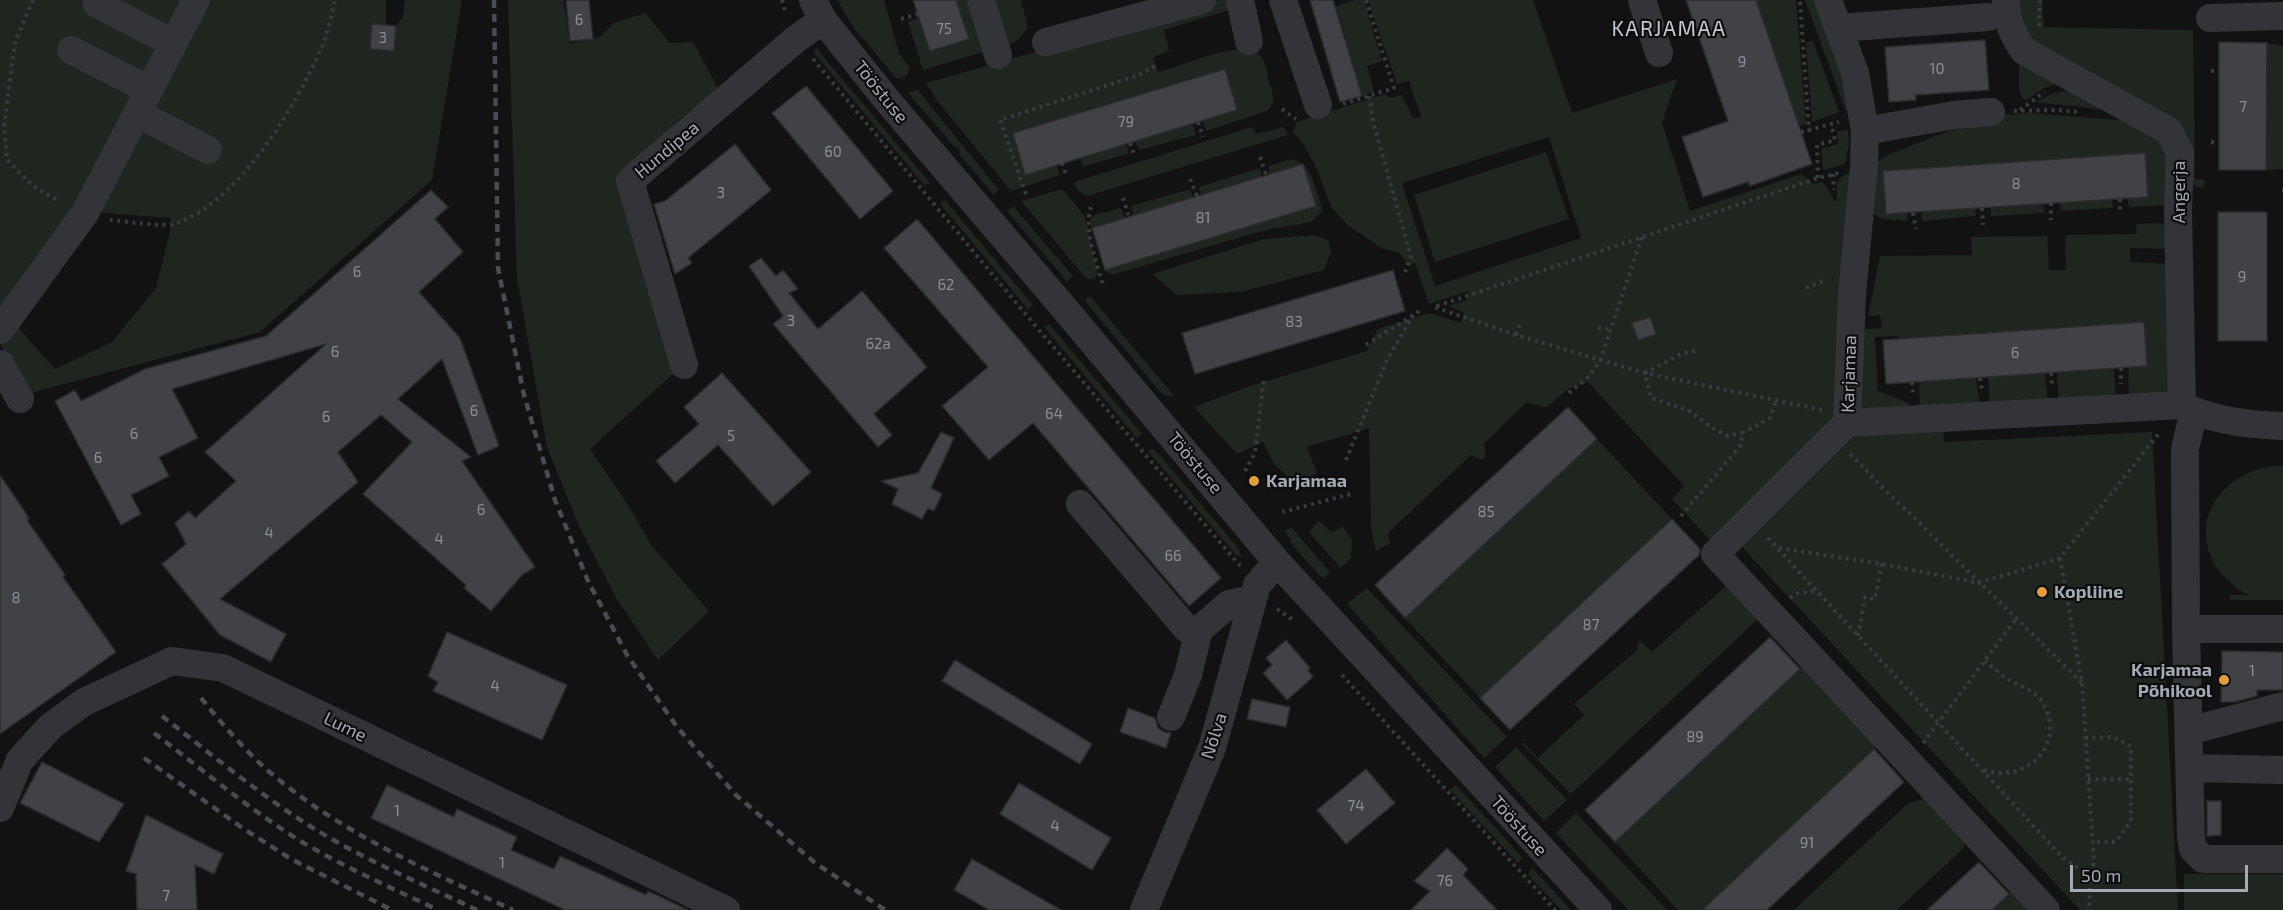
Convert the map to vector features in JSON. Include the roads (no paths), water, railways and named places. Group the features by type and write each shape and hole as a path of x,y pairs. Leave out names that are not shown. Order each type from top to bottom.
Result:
{"street":[{"path":"0,330 85,213 196,0"},
{"path":"981,0 998,55"},
{"path":"1046,42 1202,0"},
{"path":"1240,0 1249,41"},
{"path":"1283,0 1318,105"},
{"path":"1642,0 1659,53"},
{"name":"Karjamaa","path":"1828,0 1856,73 1865,131 1864,166 1840,430 2188,408 2255,426 2283,426"},
{"path":"97,4 173,43"},
{"path":"1838,28 1997,8"},
{"name":"Angerja","path":"1997,8 2006,11 2013,36 2024,51 2169,131 2180,153 2178,211 2188,408 2186,629 2191,838 2193,849 2204,859 2283,859"},
{"name":"Hundipea","path":"684,365 630,181 796,39 818,10"},
{"name":"Tööstuse","path":"818,10 893,108 1277,562 1598,910"},
{"path":"2210,18 2283,16"},
{"path":"71,50 208,150"},
{"path":"1865,131 1954,115 1991,112"},
{"path":"0,364 20,399"},
{"path":"1840,430 1715,554 2046,910"},
{"path":"1080,504 1188,629 1199,630"},
{"name":"Nõlva","path":"1144,910 1212,748 1257,585 1277,562"},
{"path":"1171,717 1188,675 1199,630 1229,604 1253,599"},
{"path":"2186,629 2283,629"},
{"name":"Lume","path":"0,808 20,760 51,726 84,702 172,661 223,668 726,910"},
{"path":"2189,730 2283,706"},
{"path":"2190,768 2283,770"}],"railway":[{"path":"494,0 498,268 524,395 555,500 588,581 627,655 677,727 736,795 814,862 885,910"},
{"path":"201,698 235,738 263,766 329,816 388,850 513,910"},
{"path":"162,716 255,788 313,828 373,861 477,910"},
{"path":"154,733 245,803 302,842 438,910"},
{"path":"144,758 244,829 291,859 392,910"}],"place":[{"name":"Karjamaa","path":"1254,481"},
{"name":"Kopliine","path":"2042,592"},
{"name":"Karjamaa Põhikool","path":"2224,680"}],"district":[{"name":"KARJAMAA","path":"1669,29"}]}
